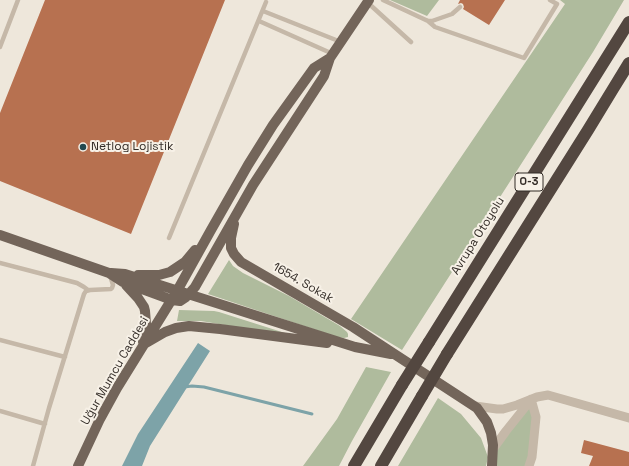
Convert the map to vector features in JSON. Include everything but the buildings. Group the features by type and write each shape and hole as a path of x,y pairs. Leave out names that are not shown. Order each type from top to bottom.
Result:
{"highway":[{"name":"Avrupa Otoyolu","path":"354,466 402,385 629,22"},
{"name":"O-3","path":"380,466 447,354 629,63"}],"main road":[{"path":"0,236 124,278 172,300 186,298 195,287 253,185 324,76 331,56 367,3"},
{"path":"124,278 159,275 170,272 185,262 207,237 248,165 273,126 314,68 331,56"},
{"name":"1654. Sokak","path":"238,210 232,229 231,243 232,251 238,260 353,327 475,406 488,425 491,433 493,448 492,466"},
{"name":"Uğur Mumcu Caddesi","path":"78,466 100,419 117,388 178,291 207,237"},
{"path":"124,278 144,307 146,313 143,346"},
{"name":"1654. Sokak","path":"124,278 178,291 355,347 398,356"},
{"path":"143,346 165,332 176,328 189,326 355,347"}],"street":[{"path":"475,406 504,409 543,395 548,395 629,418"},
{"path":"493,448 531,399"},
{"path":"529,466 532,457 536,417 531,399"}],"lane":[{"path":"0,47 18,0"},
{"path":"383,0 428,21 435,27 524,58 558,4 550,0"},
{"path":"169,238 266,2"},
{"path":"367,3 412,42"},
{"path":"428,21 452,14 460,7"},
{"path":"263,11 341,42"},
{"path":"259,21 331,56"},
{"path":"0,263 76,283 88,290 109,290 112,288 113,285 109,273"},
{"path":"33,466 84,294 88,290"},
{"path":"0,340 65,358"},
{"path":"0,411 45,424"}],"green space":[{"path":"390,0 439,0 427,16"},
{"path":"560,0 624,0 593,52 402,350 351,319 565,4"},
{"path":"229,260 233,266 243,273 289,296 340,326 347,332 348,337 337,337 208,294"},
{"path":"179,310 219,312 285,333 284,335 201,321 177,321"},
{"path":"366,367 391,372 339,466 303,466 337,419"},
{"path":"438,398 461,414 481,438 488,457 486,466 398,466"},
{"path":"531,399 536,417 529,466 492,466 493,454"}],"water":[{"path":"198,343 210,351 150,446 142,466 122,466 138,434"}],"waterway":[{"path":"184,387 204,387 312,414"}],"place":[{"name":"Netlog Lojistik","path":"83,147"}]}
